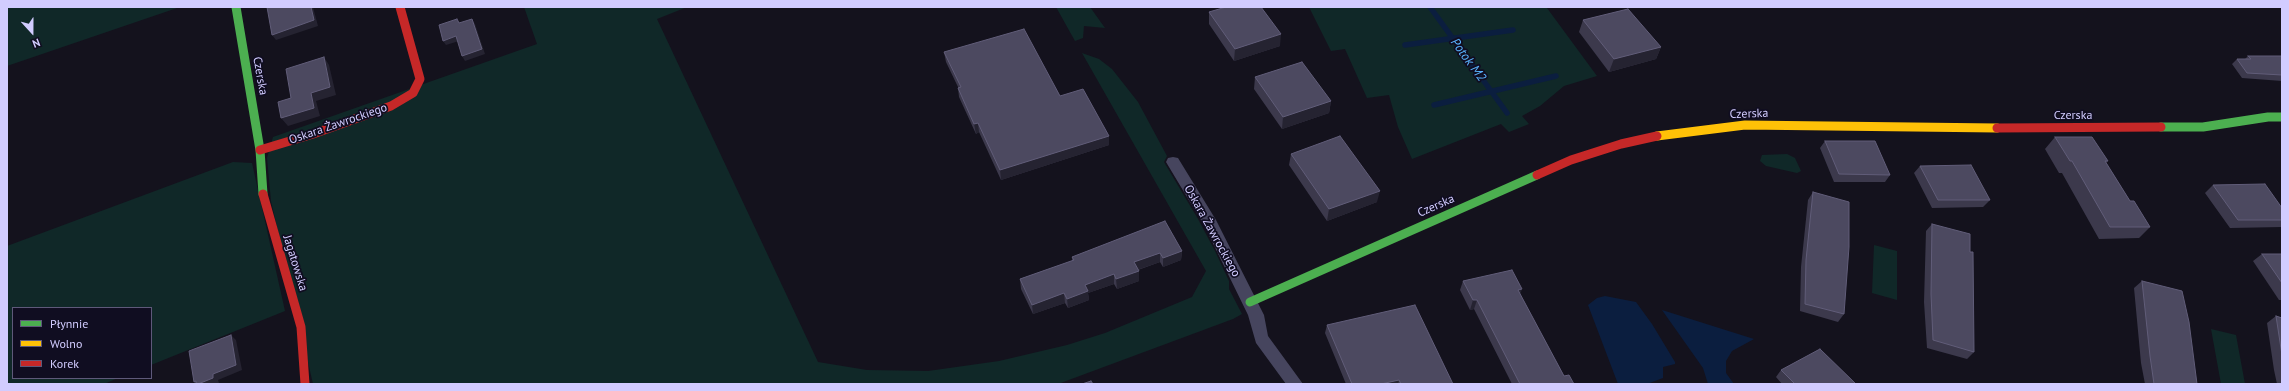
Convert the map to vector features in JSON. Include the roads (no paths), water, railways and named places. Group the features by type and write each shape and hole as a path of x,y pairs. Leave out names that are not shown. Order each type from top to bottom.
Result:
{"street":[{"name":"Czerska","path":"236,7 260,150"},
{"name":"Oskara Żawrockiego","path":"260,150 313,134 391,106 413,92 420,80 400,7"},
{"name":"Czerska","path":"1250,302 1571,160 1622,144 1654,136 1746,125 1936,128 2203,127 2268,118 2282,118"},
{"name":"Jagatowska","path":"260,150 264,203 301,327 305,384"},
{"name":"Oskara Żawrockiego","path":"1173,162 1210,224 1250,302 1256,315 1261,338 1295,384"}],"water":[{"path":"1605,296 1636,302 1652,324 1675,362 1675,364 1663,367 1663,378 1647,384 1618,384 1588,305 1597,298"},
{"path":"1662,310 1754,339 1732,351 1726,361 1726,373 1734,384 1708,384 1703,368"}],"waterway":[{"name":"Potok M2","path":"1430,7 1453,38"},
{"path":"1453,38 1513,30"},
{"path":"1405,45 1453,38"},
{"name":"Potok M2","path":"1453,38 1491,91"},
{"path":"1491,91 1556,76"},
{"path":"1434,105 1491,91"},
{"name":"Potok M2","path":"1491,91 1507,113"}]}
